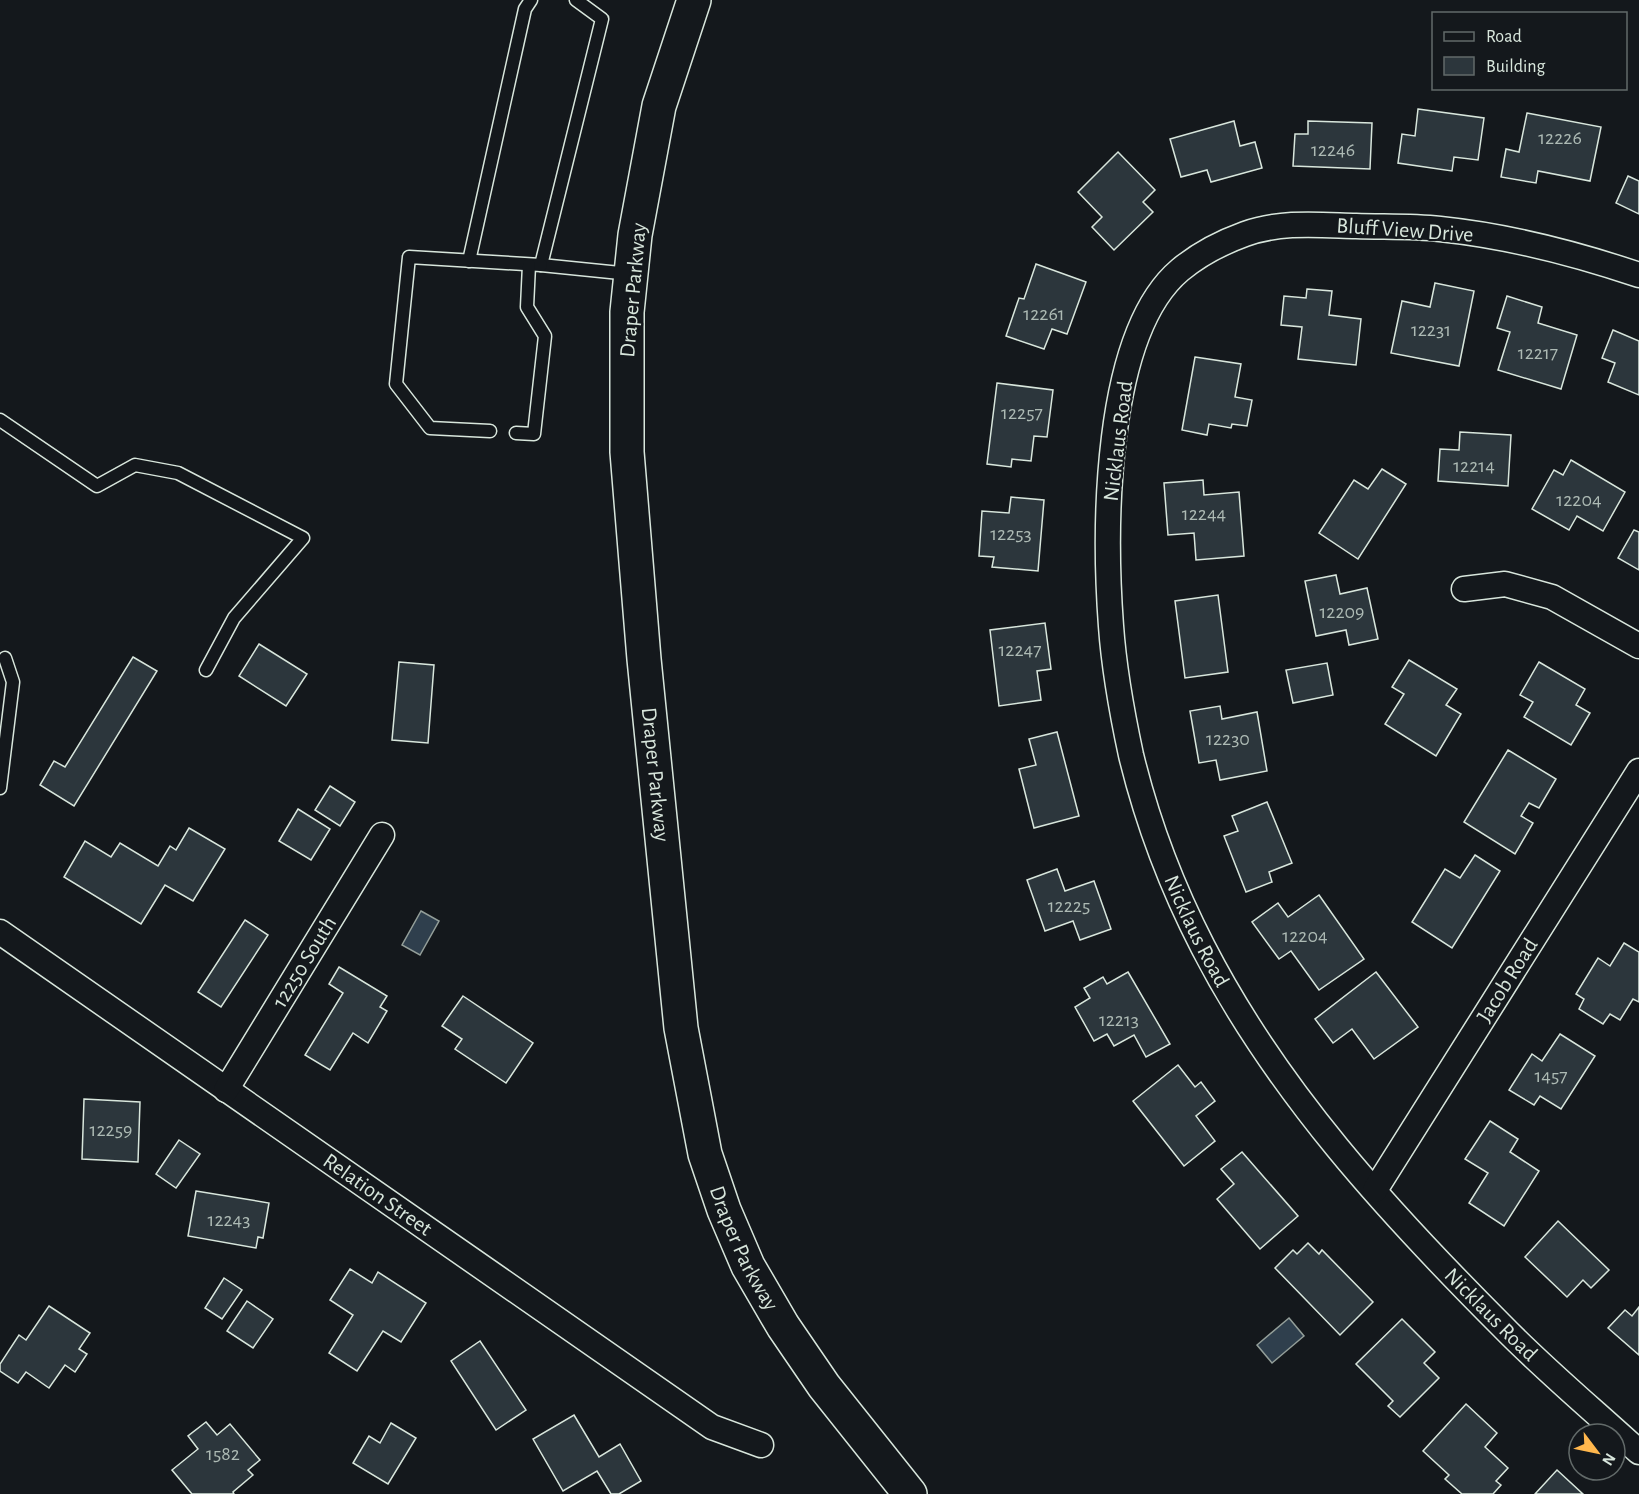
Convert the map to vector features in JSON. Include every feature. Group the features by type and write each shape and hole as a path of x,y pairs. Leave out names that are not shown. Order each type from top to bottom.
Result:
{"main road":[{"name":"Draper Parkway","path":"693,0 659,106 635,235 627,312 627,452 642,636 681,1028 705,1155 724,1210 748,1266 783,1326 824,1386 910,1494"}],"street":[{"name":"Bluff View Drive","path":"1178,272 1210,250 1246,233 1293,224 1448,230 1509,239 1578,255 1639,275"},
{"name":"Nicklaus Road","path":"1178,272 1147,309 1129,354 1116,422 1110,492 1108,561 1111,629 1119,694 1132,757 1150,821 1175,886 1202,946 1236,1006 1277,1071 1329,1139 1503,1328 1639,1452"},
{"path":"1464,589 1505,584 1552,597 1639,646"},
{"name":"Jacob Road","path":"1375,1190 1639,771"},
{"name":"12250 South","path":"226,1090 382,835"},
{"name":"Relation Street","path":"0,932 712,1427 761,1445"}],"lane":[{"path":"468,261 525,9 531,0"},
{"path":"516,433 534,434 545,336 527,307 535,265 602,19 576,0"},
{"path":"490,431 430,428 396,384 409,257 631,274"},
{"path":"0,420 97,486 135,465 177,473 303,538 234,618 206,670"},
{"path":"0,788 13,682 5,658"}],"water":[{"path":"421,911 439,921 420,955 402,945"},
{"path":"1289,1318 1304,1336 1272,1363 1257,1345"}],"building":[{"path":"1418,109 1484,118 1478,160 1454,157 1452,171 1398,163 1402,134 1415,136"},
{"path":"1527,113 1601,127 1590,181 1538,171 1536,183 1501,177 1506,149 1519,152"},
{"path":"1234,121 1240,146 1255,142 1262,168 1211,182 1207,170 1181,177 1170,139"},
{"path":"1308,121 1372,123 1370,169 1293,166 1295,134 1308,134"},
{"path":"1118,152 1155,190 1143,202 1153,212 1114,250 1092,227 1102,217 1078,192"},
{"path":"1628,176 1639,181 1639,214 1616,203"},
{"path":"1036,264 1086,282 1067,334 1052,329 1044,349 1006,336 1019,298 1024,299"},
{"path":"1435,283 1474,291 1459,366 1391,353 1402,301 1430,307"},
{"path":"1307,289 1332,291 1329,315 1361,319 1356,365 1298,359 1302,327 1281,325 1284,296 1306,298"},
{"path":"1507,296 1542,307 1538,323 1577,335 1561,389 1498,370 1510,332 1497,328"},
{"path":"1613,330 1639,341 1639,395 1608,382 1615,363 1602,358"},
{"path":"1195,357 1241,364 1235,397 1252,400 1247,426 1232,424 1231,428 1209,424 1207,435 1182,430"},
{"path":"997,383 1053,390 1047,437 1034,436 1031,461 1012,459 1011,467 987,464"},
{"path":"1460,432 1511,435 1508,486 1438,481 1440,449 1459,450"},
{"path":"1571,460 1625,492 1603,531 1577,516 1569,530 1532,509 1554,470 1563,475"},
{"path":"1382,469 1406,484 1358,559 1319,533 1354,480 1368,489"},
{"path":"1203,480 1204,495 1239,492 1244,556 1196,560 1194,533 1168,535 1164,483"},
{"path":"1011,497 1044,500 1038,571 992,567 994,557 979,556 982,511 1009,513"},
{"path":"1634,530 1639,532 1639,570 1618,558"},
{"path":"1336,575 1340,594 1367,588 1378,639 1349,645 1346,630 1316,636 1305,581"},
{"path":"1218,595 1228,672 1185,678 1175,601"},
{"path":"1045,623 1051,669 1037,671 1041,700 999,706 990,630"},
{"path":"259,644 307,674 286,706 239,676"},
{"path":"133,657 157,671 74,806 40,785 54,761 65,767"},
{"path":"1409,660 1457,689 1446,705 1461,714 1436,756 1385,724 1404,694 1392,687"},
{"path":"399,662 434,665 428,743 392,740"},
{"path":"1539,662 1585,689 1576,705 1590,713 1571,745 1524,717 1533,702 1520,695"},
{"path":"1327,663 1333,695 1293,703 1286,670"},
{"path":"1220,706 1222,719 1257,712 1267,771 1220,780 1216,760 1199,763 1190,711"},
{"path":"1057,732 1079,816 1034,828 1019,769 1036,765 1029,739"},
{"path":"1508,750 1556,779 1539,808 1529,803 1521,816 1533,823 1515,854 1464,822"},
{"path":"330,786 355,802 340,826 315,810"},
{"path":"1267,802 1292,863 1269,872 1272,882 1246,892 1224,836 1238,831 1232,816"},
{"path":"298,809 330,829 311,860 279,841"},
{"path":"189,828 225,849 193,901 165,885 141,924 64,877 85,841 111,857 120,843 158,866 170,846 176,850"},
{"path":"1475,855 1500,871 1452,948 1412,922 1445,869 1460,878"},
{"path":"1057,869 1065,891 1094,881 1111,929 1080,940 1073,921 1045,931 1027,880"},
{"path":"1319,895 1364,959 1319,990 1291,951 1279,959 1252,922 1278,903 1288,917"},
{"path":"245,920 268,935 221,1007 198,992"},
{"path":"1624,943 1639,952 1639,1002 1633,999 1620,1020 1610,1014 1603,1024 1579,1009 1584,999 1576,994 1598,958 1610,966"},
{"path":"339,967 387,996 380,1007 387,1011 368,1043 353,1033 330,1070 305,1055 343,993 329,984"},
{"path":"1128,972 1170,1044 1146,1057 1134,1035 1114,1046 1107,1034 1094,1041 1075,1007 1090,998 1084,988 1103,977 1107,984"},
{"path":"1376,972 1418,1027 1374,1059 1352,1029 1333,1043 1315,1019"},
{"path":"463,996 533,1043 506,1083 455,1049 462,1039 442,1026"},
{"path":"1560,1034 1595,1056 1561,1109 1540,1096 1534,1105 1509,1090 1532,1054 1542,1061"},
{"path":"1178,1065 1195,1087 1201,1082 1215,1101 1196,1116 1215,1141 1184,1166 1133,1101"},
{"path":"84,1099 140,1102 138,1162 82,1159"},
{"path":"1490,1121 1518,1139 1510,1152 1539,1171 1504,1226 1469,1203 1488,1173 1465,1159"},
{"path":"179,1140 200,1154 176,1188 156,1174"},
{"path":"1242,1152 1298,1216 1260,1249 1217,1199 1234,1184 1221,1169"},
{"path":"196,1191 269,1203 263,1238 258,1237 256,1248 188,1236"},
{"path":"1558,1221 1609,1270 1591,1288 1583,1280 1567,1297 1525,1257"},
{"path":"1308,1243 1319,1254 1322,1250 1373,1302 1340,1335 1275,1268 1293,1250 1297,1254"},
{"path":"350,1269 372,1283 378,1272 426,1303 401,1342 383,1331 357,1371 329,1353 353,1315 330,1300"},
{"path":"224,1278 242,1290 222,1319 205,1308"},
{"path":"247,1301 273,1319 253,1348 227,1331"},
{"path":"49,1306 90,1333 79,1349 87,1354 75,1372 65,1365 49,1388 26,1372 18,1383 0,1371 0,1364 19,1335 26,1340"},
{"path":"1639,1307 1639,1355 1608,1328 1625,1310 1632,1316"},
{"path":"1402,1319 1435,1352 1424,1363 1439,1378 1400,1417 1388,1406 1393,1401 1356,1364"},
{"path":"480,1341 526,1410 496,1430 451,1361"},
{"path":"1466,1404 1497,1433 1485,1447 1508,1468 1496,1481 1501,1485 1493,1494 1462,1494 1445,1479 1449,1475 1423,1451"},
{"path":"574,1415 599,1457 620,1444 641,1481 619,1494 611,1494 597,1471 563,1491 533,1439"},
{"path":"206,1422 217,1435 230,1424 260,1460 248,1470 253,1475 233,1492 234,1494 192,1494 172,1470 198,1449 188,1436"},
{"path":"391,1423 416,1438 388,1484 353,1463 369,1436 380,1443"},
{"path":"1557,1470 1567,1482 1583,1494 1535,1494"}]}
